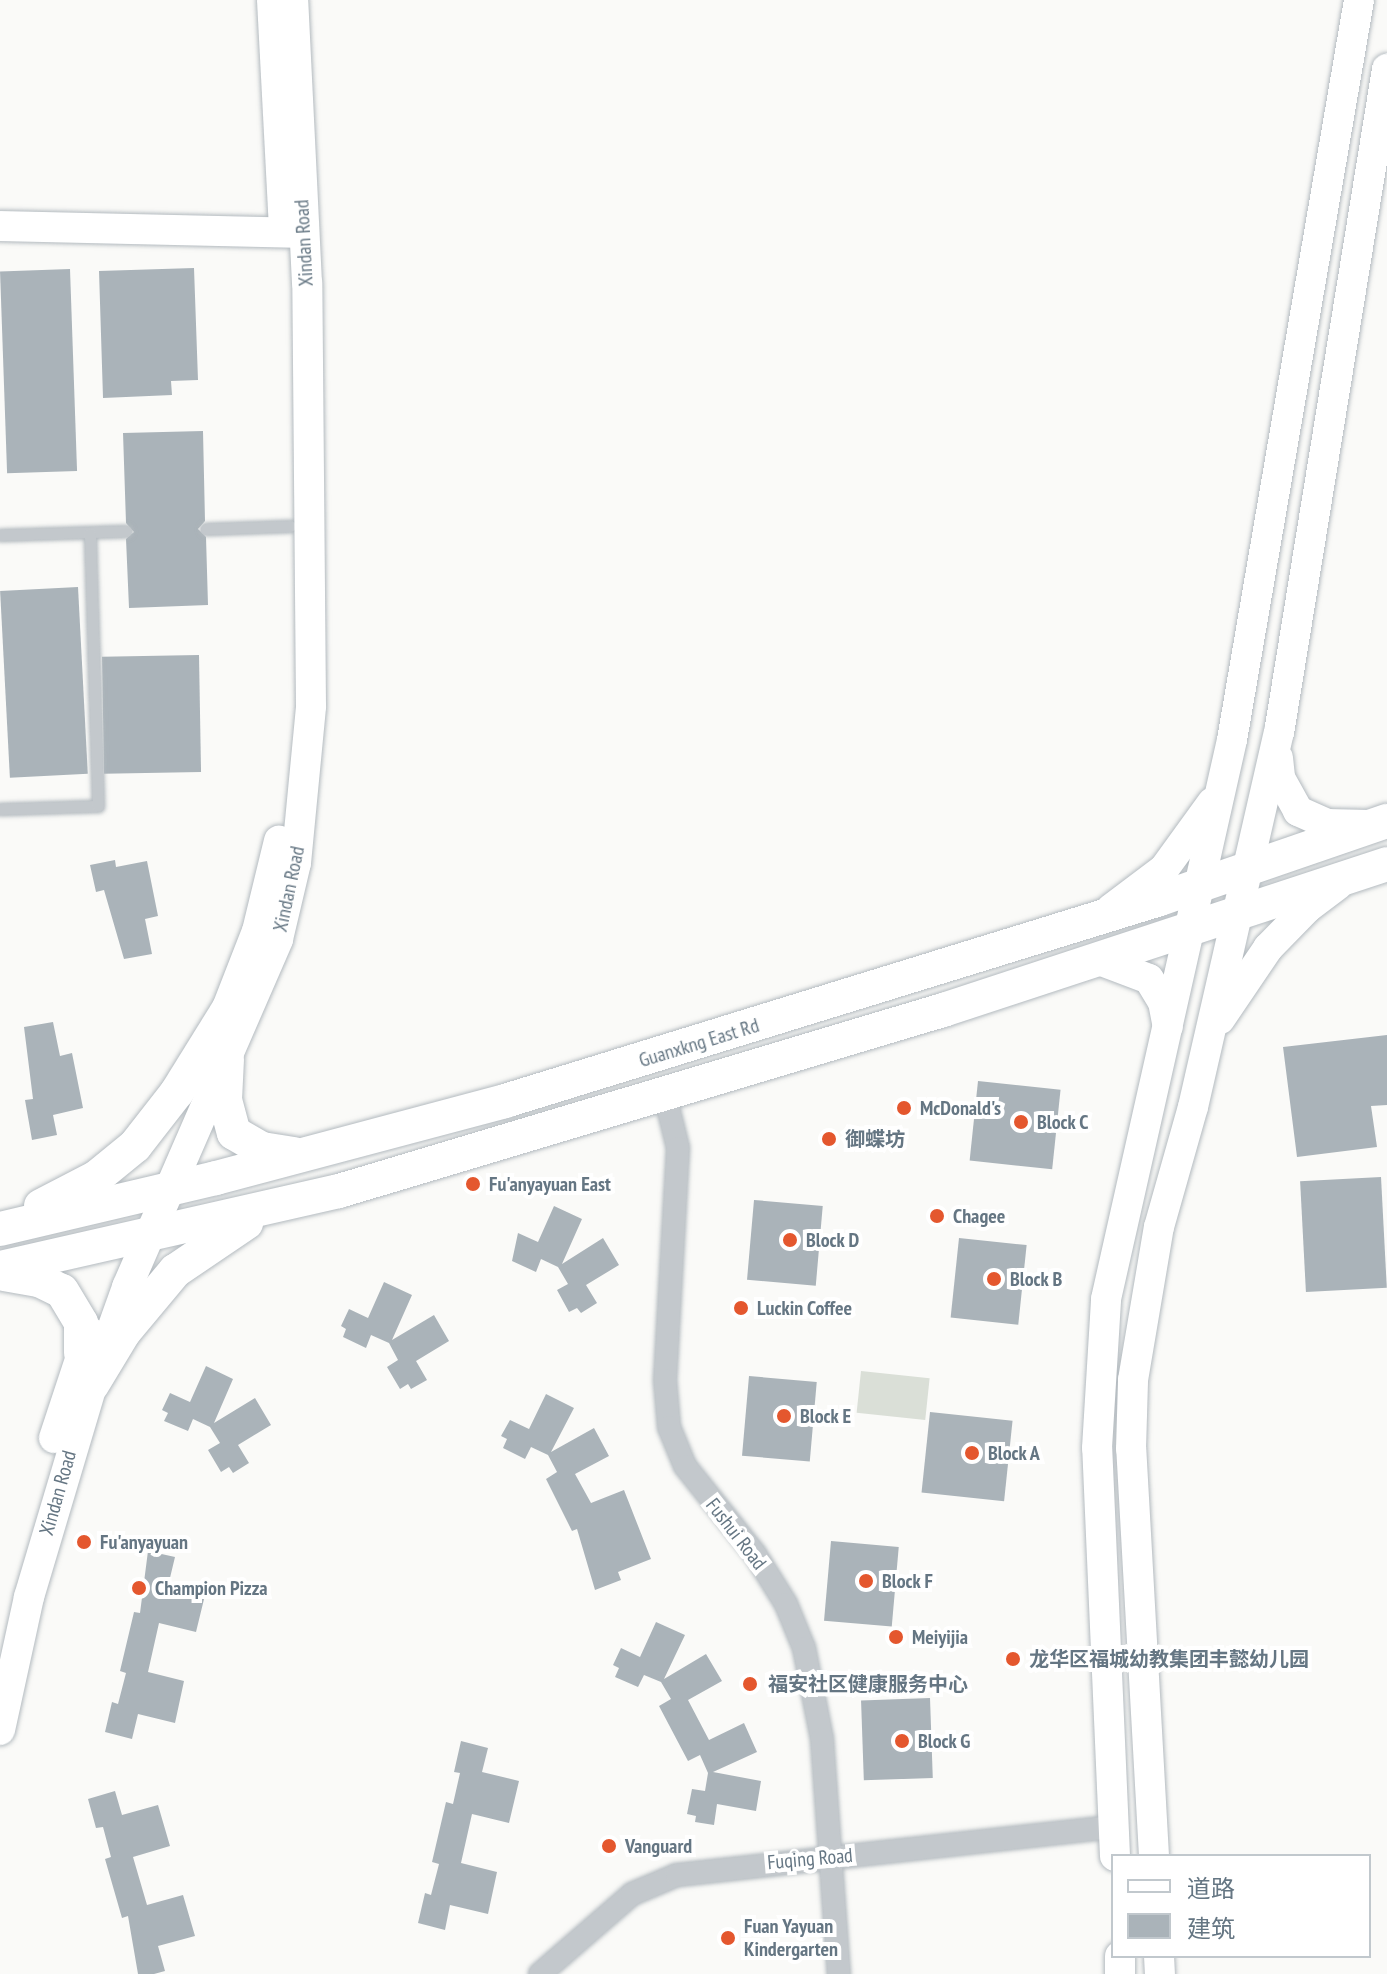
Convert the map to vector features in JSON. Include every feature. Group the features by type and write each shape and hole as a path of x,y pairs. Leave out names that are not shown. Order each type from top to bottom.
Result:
{"main road":[{"name":"Guanxkng East Rd","path":"0,1227 156,1193 306,1155 605,1071 1093,920 1383,822"},
{"name":"Guanxkng East Rd","path":"0,1271 278,1206 665,1095 1191,931 1387,864"},
{"path":"0,1227 97,1177 135,1146 177,1092 229,1008"},
{"path":"227,1059 225,1100 234,1133 262,1149 306,1155"},
{"path":"92,1385 124,1332 175,1271 278,1206"},
{"path":"0,1271 39,1280 62,1291 81,1323 81,1353"}],"street":[{"name":"Xindan Road","path":"156,1193 227,1059 278,939 307,788 311,706 294,233 272,0"},
{"name":"Xindan Road","path":"0,1634 81,1353 137,1239 229,1008 260,918 288,793 294,233 293,0"},
{"path":"1114,1842 1098,1372 1106,1299 1223,784 1359,0"},
{"path":"1154,1854 1131,1449 1133,1380 1159,1227 1204,1058 1279,733 1387,69"},
{"path":"0,226 294,233"},
{"path":"1279,733 1280,778 1298,811 1327,824 1383,822"},
{"path":"1093,920 1164,869 1223,784"},
{"path":"1204,1058 1221,1017 1268,948 1307,908 1346,880"},
{"path":"1099,960 1127,967 1149,979 1163,1002 1169,1028"},
{"name":"Fushui Road","path":"665,1095 678,1148 665,1380 669,1427 685,1466 771,1579 804,1648 817,1701 839,1974"},
{"name":"Xindan Road","path":"0,1730 29,1597 137,1239"},
{"name":"Fuqing Road","path":"540,1974 632,1894 677,1875 830,1858 1114,1842"}],"lane":[{"path":"206,529 290,526"},
{"path":"0,535 126,531"},
{"path":"0,809 98,806 90,533"}],"shaded area":[{"path":"861,1371 930,1378 925,1420 857,1413"}],"building":[{"path":"194,268 198,380 171,381 172,395 103,398 99,271"},
{"path":"70,269 77,471 7,473 0,271"},
{"path":"203,431 205,521 198,529 206,537 208,605 129,608 126,539 134,532 126,523 123,433"},
{"path":"78,587 88,774 10,778 0,591"},
{"path":"199,655 201,772 104,774 102,657"},
{"path":"115,860 116,867 147,861 158,916 145,919 152,954 124,959 104,890 96,892 90,865"},
{"path":"53,1022 60,1056 72,1053 83,1108 53,1115 57,1135 32,1140 25,1100 33,1099 24,1027"},
{"path":"1387,1035 1387,1105 1371,1106 1377,1147 1297,1157 1283,1047"},
{"name":"Block C","path":"978,1081 1061,1090 1052,1169 970,1161"},
{"path":"1381,1177 1387,1288 1306,1292 1300,1181"},
{"name":"Block D","path":"754,1200 823,1206 816,1286 747,1280"},
{"path":"554,1206 582,1219 562,1264 603,1238 619,1265 586,1285 597,1303 581,1313 577,1308 569,1312 557,1290 568,1284 558,1267 541,1259 536,1272 512,1261 518,1233 538,1242"},
{"name":"Block B","path":"959,1238 1027,1245 1018,1325 951,1318"},
{"path":"384,1282 412,1295 392,1340 434,1315 449,1341 416,1361 427,1380 411,1389 408,1384 400,1389 387,1367 398,1360 389,1343 371,1335 366,1348 343,1337 346,1329 341,1326 349,1309 368,1318"},
{"path":"206,1366 233,1379 214,1423 255,1398 271,1425 238,1445 249,1463 233,1473 229,1467 221,1472 208,1450 220,1443 210,1427 193,1419 188,1431 164,1421 168,1413 162,1410 170,1393 190,1402"},
{"name":"Block E","path":"749,1376 817,1382 810,1462 742,1456"},
{"path":"546,1394 574,1408 551,1452 594,1428 609,1456 575,1474 591,1503 624,1490 651,1559 618,1572 621,1580 595,1590 577,1529 572,1531 546,1479 557,1472 548,1455 531,1447 525,1459 503,1448 507,1439 501,1436 510,1420 529,1429"},
{"name":"Block A","path":"930,1412 1013,1421 1004,1501 922,1493"},
{"name":"Block F","path":"831,1541 899,1547 892,1627 824,1621"},
{"path":"148,1551 175,1557 169,1582 206,1591 196,1632 159,1623 148,1672 184,1681 175,1723 138,1714 132,1739 105,1732 112,1702 118,1704 126,1673 120,1671 134,1612 140,1613"},
{"path":"656,1622 685,1635 664,1679 706,1654 722,1681 688,1700 709,1740 744,1723 757,1752 713,1772 761,1781 756,1811 717,1804 714,1825 695,1822 696,1816 687,1814 692,1789 705,1791 708,1773 700,1755 688,1761 659,1706 671,1699 661,1682 644,1675 638,1687 615,1677 619,1668 613,1665 621,1648 640,1657"},
{"name":"Block G","path":"930,1698 933,1778 864,1780 861,1700"},
{"path":"461,1741 488,1748 482,1772 519,1781 509,1823 472,1814 461,1863 497,1872 488,1914 450,1905 445,1930 418,1923 425,1893 431,1895 439,1864 432,1862 446,1802 453,1804 460,1773 454,1772"},
{"path":"115,1791 122,1815 158,1805 170,1846 133,1857 147,1905 183,1895 195,1936 158,1946 165,1971 154,1974 138,1974 128,1916 122,1918 105,1859 111,1857 103,1827 96,1828 88,1799"}],"place":[{"name":"McDonald's","path":"904,1108"},
{"name":"Block C","path":"1021,1122"},
{"name":"御蝶坊","path":"829,1139"},
{"name":"Fu'anyayuan East","path":"473,1184"},
{"name":"Chagee","path":"937,1216"},
{"name":"Block D","path":"790,1240"},
{"name":"Block B","path":"994,1279"},
{"name":"Luckin Coffee","path":"741,1308"},
{"name":"Block E","path":"784,1416"},
{"name":"Block A","path":"972,1453"},
{"name":"Fu'anyayuan","path":"84,1542"},
{"name":"Block F","path":"866,1581"},
{"name":"Champion Pizza","path":"139,1588"},
{"name":"Meiyijia","path":"896,1637"},
{"name":"龙华区福城幼教集团丰懿幼儿园","path":"1013,1659"},
{"name":"福安社区健康服务中心","path":"750,1684"},
{"name":"Block G","path":"902,1741"},
{"name":"Vanguard","path":"609,1846"},
{"name":"Fuan Yayuan Kindergarten","path":"728,1938"}]}
